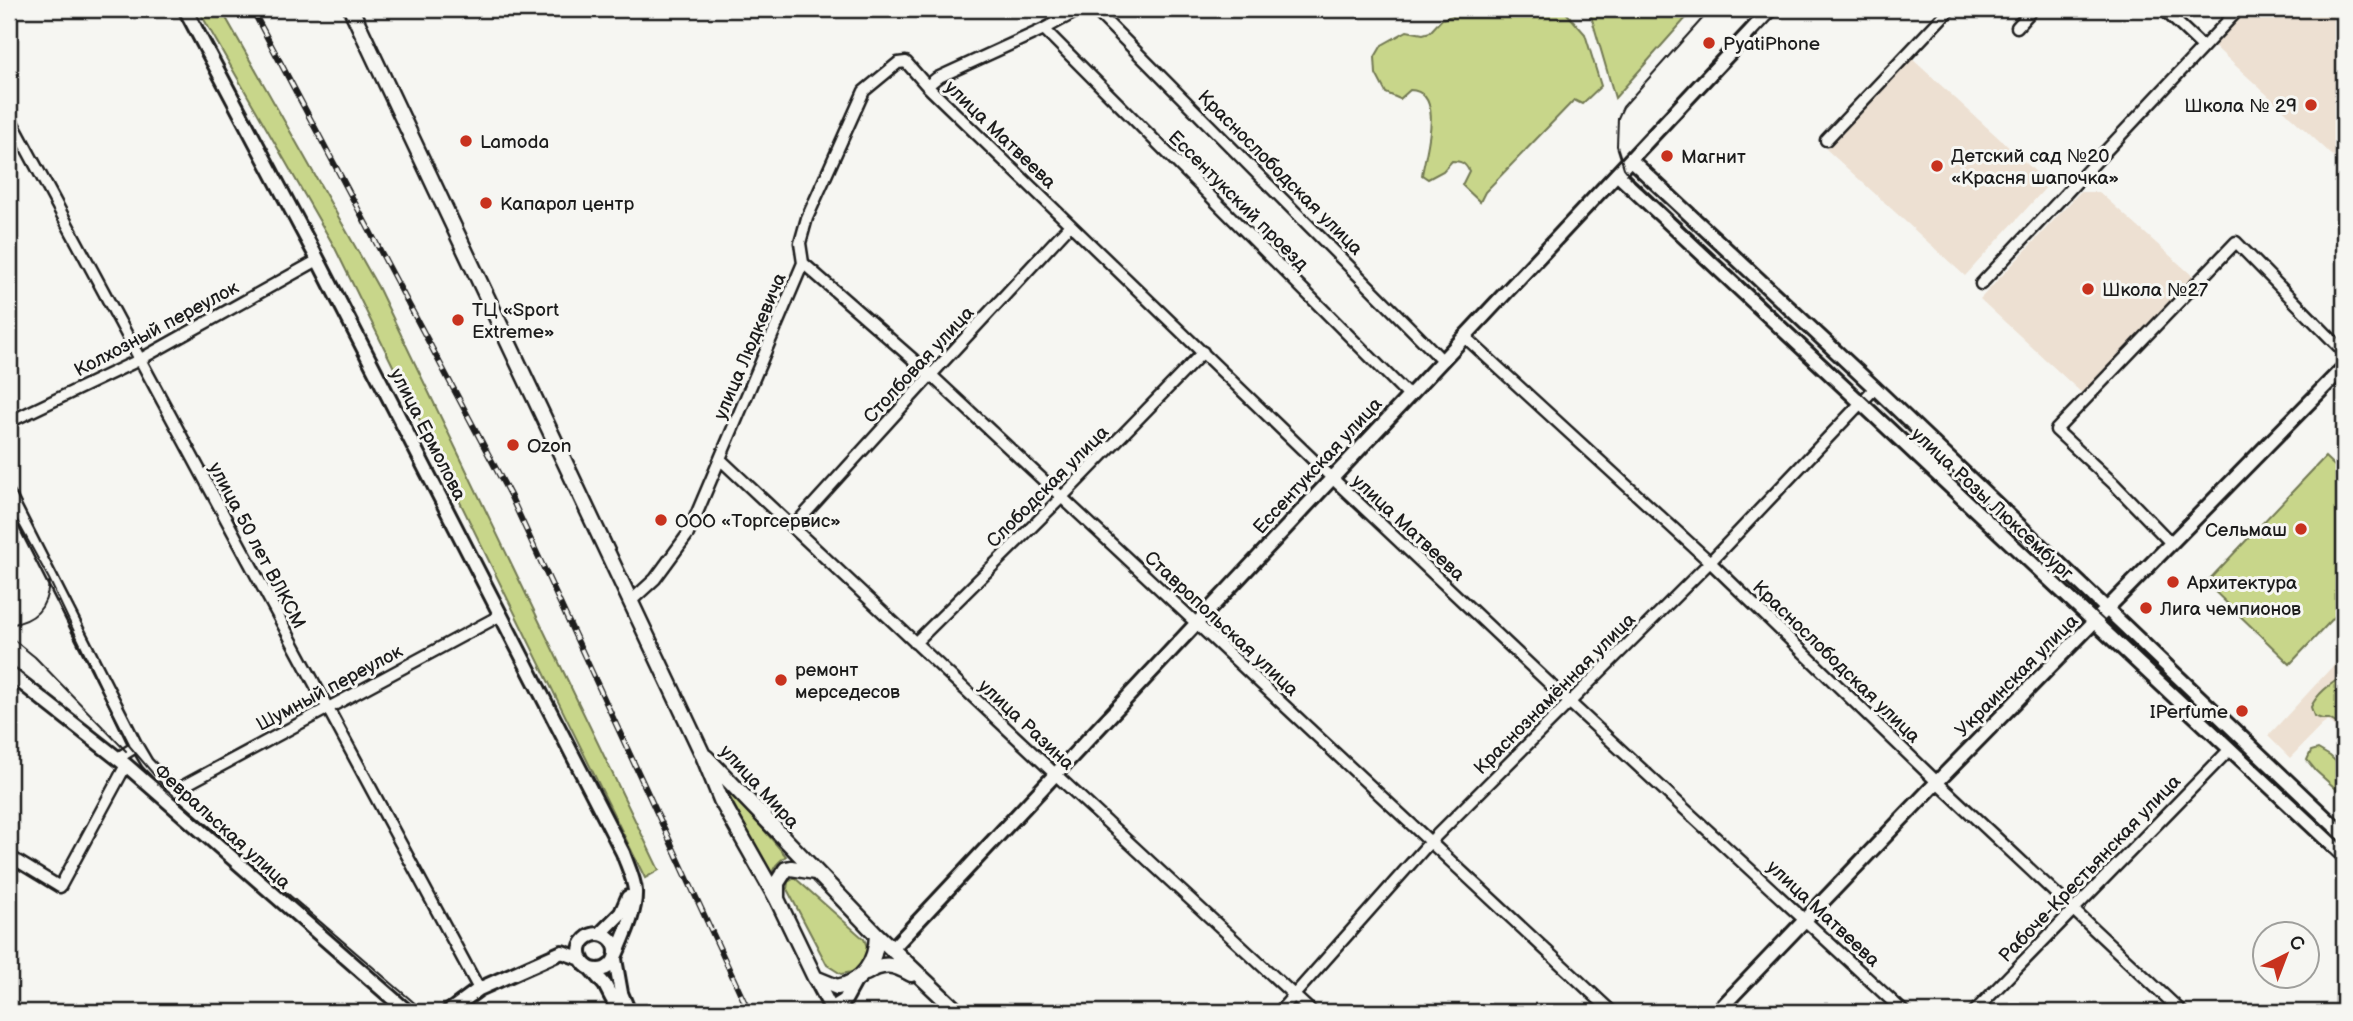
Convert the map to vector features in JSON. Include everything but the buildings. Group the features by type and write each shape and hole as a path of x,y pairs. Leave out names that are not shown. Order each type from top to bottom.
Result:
{"main road":[{"path":"351,9 702,753"},
{"name":"улица Мира","path":"702,753 877,935 958,1012"},
{"name":"улица Мира","path":"702,753 721,800 777,899 815,978 837,987 877,967 894,965 930,985"},
{"path":"777,899 777,883 786,869 815,872"},
{"path":"860,977 875,953 877,935"}],"street":[{"name":"улица Ермолова","path":"185,9 318,260 623,853 635,888 626,932 616,957"},
{"path":"928,86 937,78 1081,9"},
{"name":"Краснослободская улица","path":"1094,9 1443,361"},
{"name":"Ессентукская улица","path":"892,949 1771,9"},
{"path":"1826,140 1950,9"},
{"path":"2017,27 2033,9"},
{"path":"2163,9 2203,47"},
{"path":"1981,284 2239,9"},
{"name":"Ессентукский проезд","path":"1044,29 1409,396"},
{"name":"улица Матвеева","path":"898,63 906,62 1331,477 1904,1012"},
{"name":"улица Людкевича","path":"631,601 656,579 688,534 803,263 800,243 807,218 864,91 898,63"},
{"name":"улица 50 лет ВЛКСМ","path":"9,116 325,708 479,989"},
{"name":"улица Розы Люксембург","path":"1630,160 1875,388 2344,835"},
{"name":"улица Розы Люксембург","path":"1618,174 2344,856"},
{"name":"Столбовая улица","path":"793,527 1070,225"},
{"path":"2171,543 2113,483 2056,430 2236,242 2344,352"},
{"name":"Колхозный переулок","path":"9,422 139,360 318,260"},
{"name":"Ставропольская улица","path":"803,263 931,374 1612,1012"},
{"name":"Краснослободская улица","path":"1465,337 1710,562 1937,782 2182,1012"},
{"name":"Слободская улица","path":"915,643 1203,352"},
{"name":"Украинская улица","path":"1717,1012 1937,782 2344,367"},
{"name":"Краснознамённая улица","path":"1279,1012 1430,842 1568,701 1710,562 1875,388"},
{"name":"улица Разина","path":"721,460 1054,774 1312,1012"},
{"name":"Февральская улица","path":"9,494 137,746 147,762 174,791"},
{"name":"Шумный переулок","path":"174,791 501,615"},
{"name":"Февральская улица","path":"9,673 122,762 408,1012"},
{"path":"9,856 60,887 122,762 137,746"},
{"name":"Рабоче-Крестьянская улица","path":"1974,1012 2230,749"},
{"path":"600,934 621,914 632,879"},
{"path":"448,1012 479,989 562,952 591,935 600,934 613,941 621,993 629,1012"},
{"path":"582,959 580,950 584,941"},
{"path":"562,952 582,959 592,969 605,985 619,1012"},
{"path":"592,969 606,969 616,957"},
{"path":"815,978 830,1011 845,1000 860,977"}],"shaded area":[{"name":"Школа № 29","path":"2244,9 2344,9 2344,166 2211,43"},
{"name":"Детский сад №20 «Красня шапочка»","path":"1910,57 2049,184 1965,276 1826,149"},
{"name":"Школа №27","path":"2080,192 2099,192 2195,278 2085,396 1980,299"},
{"path":"2344,654 2344,735 2327,720 2290,758 2268,736"}],"green space":[{"path":"198,9 221,9 378,287 659,870 645,878 335,248"},
{"path":"1472,9 1563,9 1585,34 1601,86 1582,104 1574,100 1485,192 1480,202 1462,185 1469,171 1458,161 1452,161 1443,171 1428,179 1422,175 1431,125 1427,101 1421,93 1410,90 1400,99 1386,93 1376,74 1375,57 1382,45 1407,31 1423,34 1430,32 1442,19"},
{"path":"1589,9 1694,9 1615,98"},
{"name":"Сельмаш","path":"2325,457 2344,475 2344,607 2290,664 2206,583"},
{"path":"2344,675 2344,719 2338,724 2314,716 2311,707 2317,697"},
{"path":"2318,749 2344,769 2344,796 2307,760 2311,751"},
{"path":"719,777 786,856 775,866 771,880 760,854"},
{"path":"795,878 864,939 867,956 858,971 841,974 827,965 787,889 788,882"}],"tram line":[{"path":"1711,9 1623,107 1618,118 1617,146 1624,168 1634,181 2344,845"},
{"path":"9,506 49,579 127,743 166,789 425,1012"},
{"path":"9,625 33,617 38,612 46,600 49,582"},
{"path":"9,636 35,657 126,751"}],"railway":[{"path":"252,9 511,497 749,1012"}],"place":[{"name":"PyatiPhone","path":"1709,43"},
{"name":"Школа № 29","path":"2311,105"},
{"name":"Lamoda","path":"466,141"},
{"name":"Магнит","path":"1667,156"},
{"name":"Детский сад №20 «Красня шапочка»","path":"1937,166"},
{"name":"Капарол центр","path":"486,203"},
{"name":"Школа №27","path":"2088,289"},
{"name":"ТЦ «Sport Extreme»","path":"458,320"},
{"name":"Ozon","path":"513,445"},
{"name":"ООО «Торгсервис»","path":"661,520"},
{"name":"Сельмаш","path":"2301,529"},
{"name":"Архитектура","path":"2173,582"},
{"name":"Лига чемпионов","path":"2146,608"},
{"name":"ремонт мерседесов","path":"781,680"},
{"name":"IPerfume","path":"2242,711"}]}
